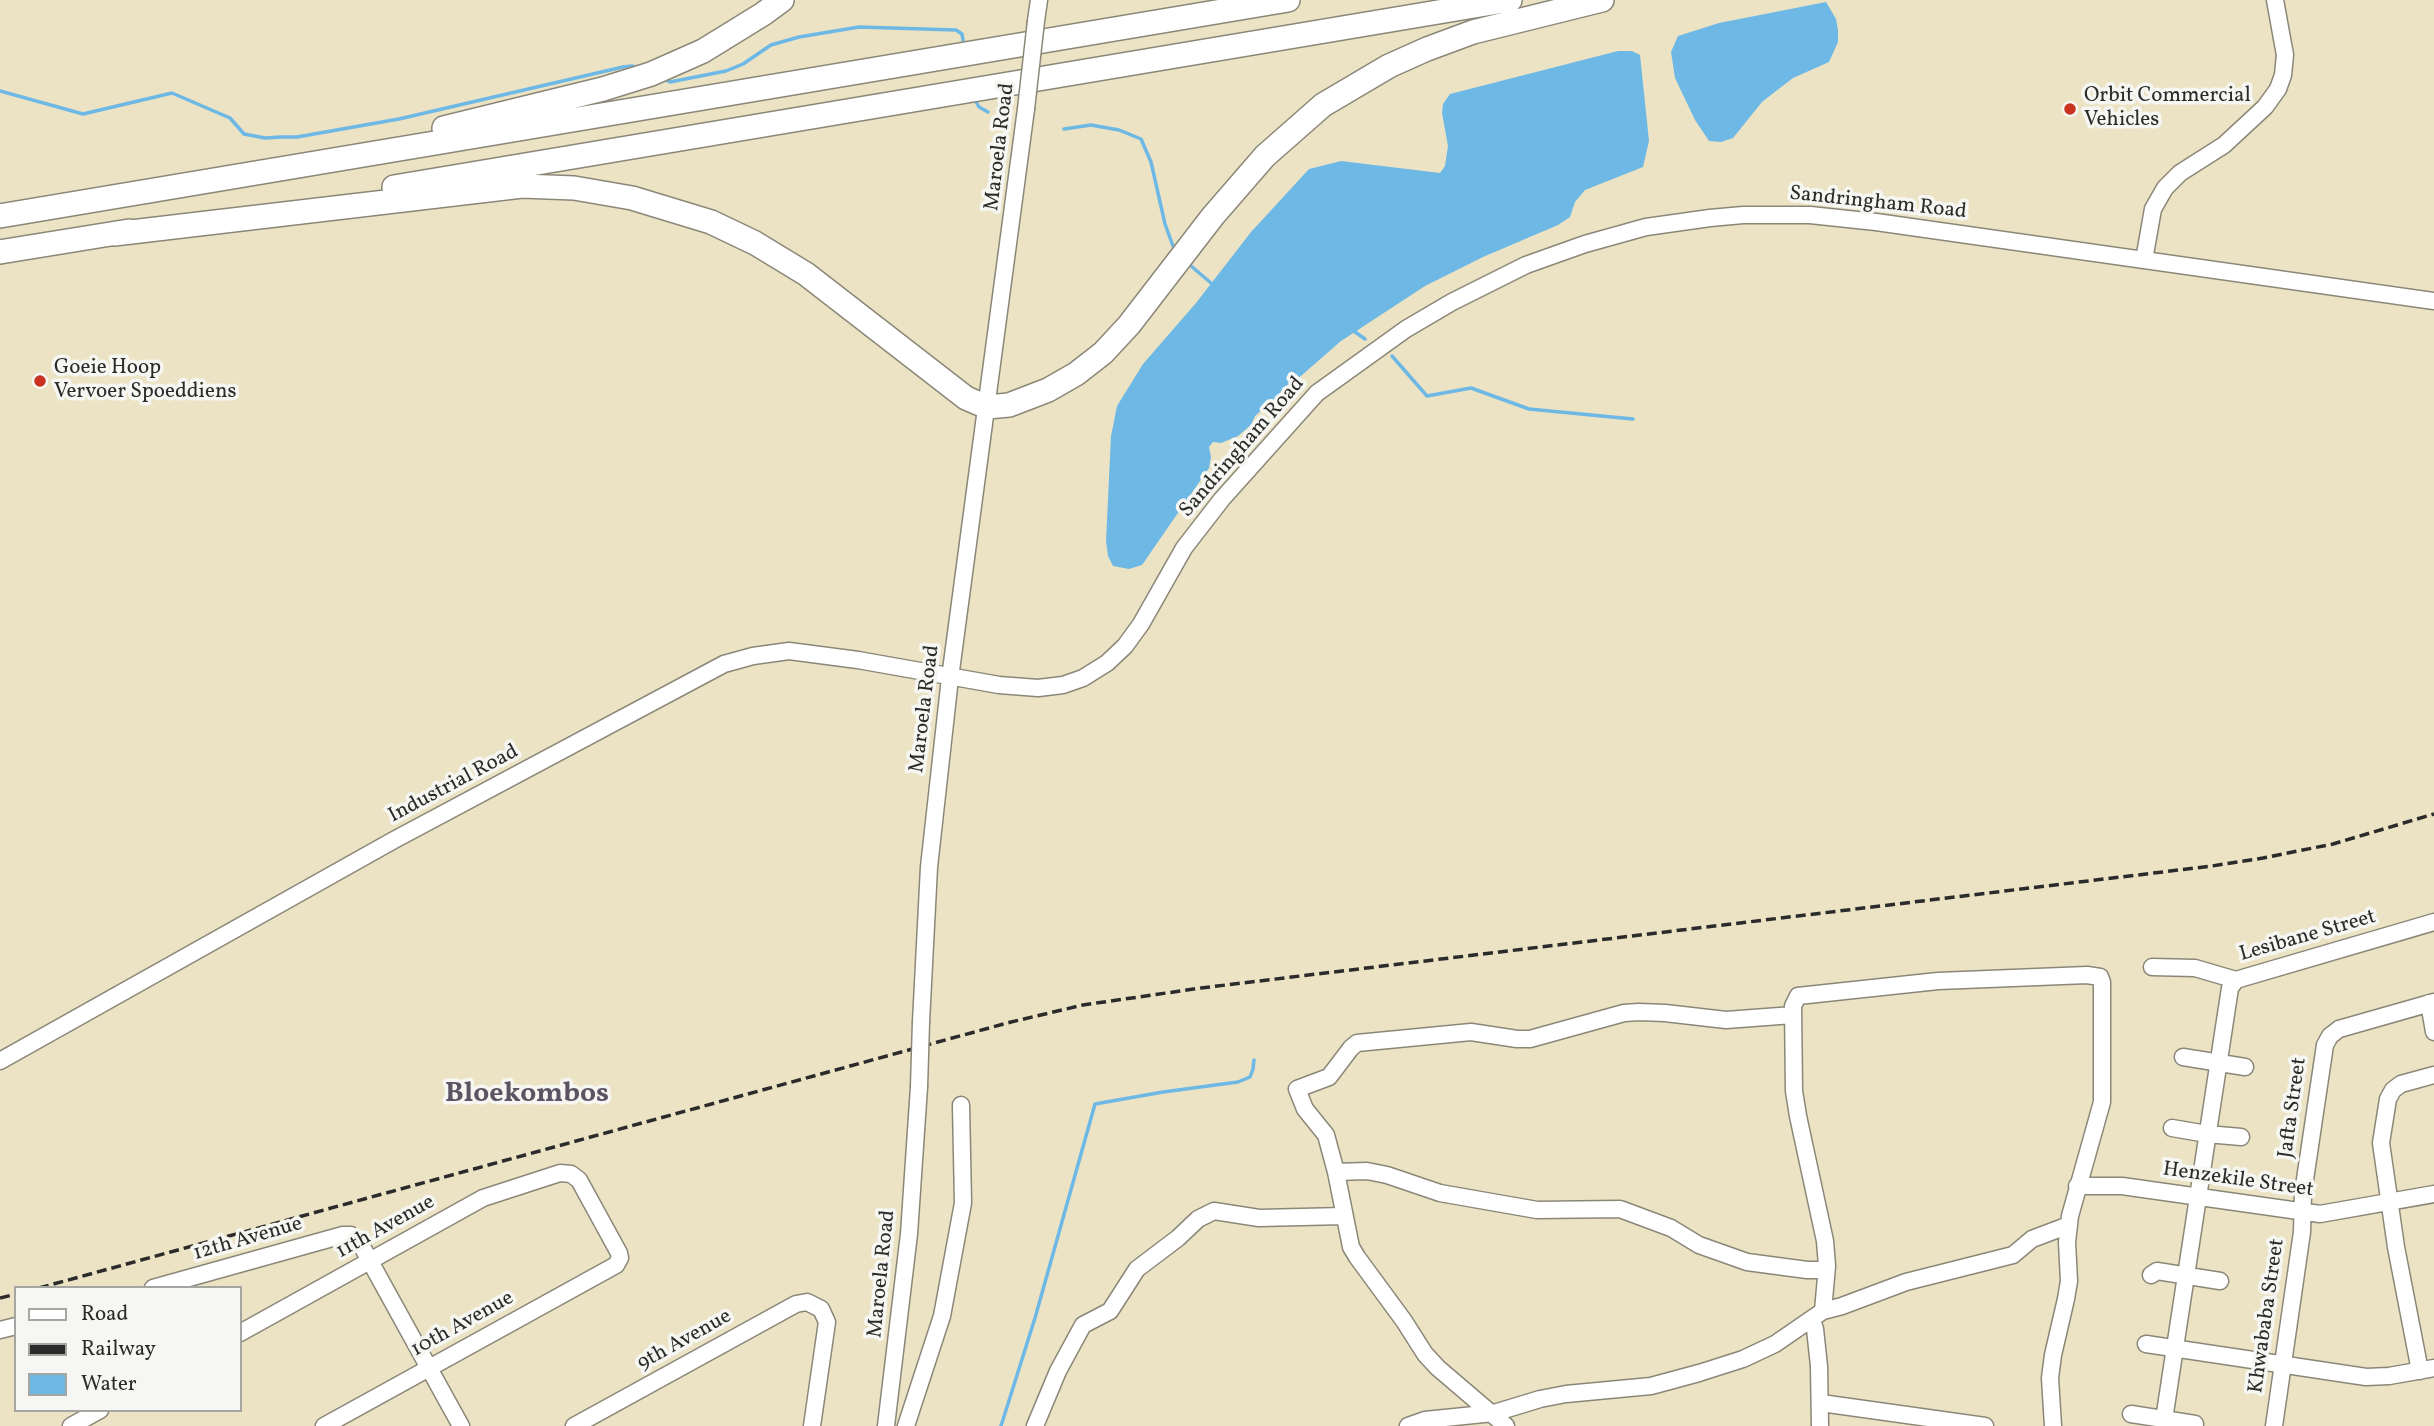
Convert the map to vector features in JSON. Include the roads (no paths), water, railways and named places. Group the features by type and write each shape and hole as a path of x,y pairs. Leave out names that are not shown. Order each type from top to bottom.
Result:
{"highway":[{"path":"257,173 603,89 651,74 703,51 782,0"},
{"path":"0,216 1288,0"},
{"path":"0,252 1510,0"},
{"path":"114,234 522,186 575,188 632,198 711,222 755,243 806,274 953,390 987,407 1009,405 1048,390 1103,354 1129,325 1213,216 1265,156 1323,105 1389,66 1427,49 1473,32 1602,0"}],"street":[{"name":"Maroela Road","path":"886,1426 906,1260 919,1087 929,867 950,678 1039,0"},
{"path":"2144,260 2153,209 2165,188 2180,173 2224,145 2265,107 2278,89 2283,75 2284,55 2275,0"},
{"name":"Sandringham Road","path":"950,678 1038,688 1063,685 1083,678 1107,663 1125,646 1184,548 1222,499 1317,393 1396,336 1499,277 1554,254 1615,235 1662,224 1710,218 1777,214 1854,219 2434,301"},
{"name":"Industrial Road","path":"2,1055 715,668 745,658 789,651 858,660 950,678"},
{"name":"Lesibane Street","path":"2164,1423 2228,993 2236,980 2434,922"},
{"path":"2152,967 2195,968 2236,980"},
{"path":"1820,1426 1821,1403 1815,1329 1826,1270 1821,1214 1794,1091 1794,1001 1805,994 1938,981 2087,975 2100,977 2102,982 2102,1102 2077,1186 2069,1225 2066,1299 2050,1378 2053,1426"},
{"path":"2432,1002 2434,1032"},
{"name":"Jafta Street","path":"2302,1213 2327,1040 2339,1030 2432,1002"},
{"path":"1506,1426 1494,1413 1452,1382 1425,1354 1357,1257 1351,1247 1326,1135 1305,1109 1297,1089 1329,1077 1357,1043 1471,1032 1530,1039 1624,1013 1639,1012 1726,1020 1793,1015"},
{"path":"2183,1057 2245,1067"},
{"path":"2146,1344 2366,1377 2427,1370 2389,1202 2381,1149 2390,1094 2401,1084 2434,1075"},
{"path":"906,1426 942,1316 963,1203 961,1105"},
{"path":"2172,1128 2241,1137"},
{"path":"1336,1172 1367,1171 1440,1193 1524,1208 1620,1209 1671,1228 1699,1245 1747,1262 1826,1270"},
{"name":"11th Avenue","path":"242,1332 483,1199 559,1173 571,1174 579,1180 620,1258"},
{"name":"Henzekile Street","path":"2077,1186 2122,1186 2320,1214 2434,1194"},
{"path":"1035,1426 1058,1371 1083,1325 1110,1311 1137,1269 1198,1219 1213,1211 1259,1218 1344,1216"},
{"name":"Khwababa Street","path":"2274,1426 2302,1232 2302,1213"},
{"path":"1408,1426 1425,1420 1494,1413 1566,1394 1651,1386 1699,1373 1743,1359 1775,1344 1817,1315 1906,1282 2013,1255 2032,1239 2069,1225"},
{"name":"12th Avenue","path":"160,1286 343,1235 355,1237 370,1261"},
{"name":"10th Avenue","path":"324,1426 616,1265 620,1258"},
{"path":"370,1261 461,1426"},
{"path":"2151,1275 2157,1271 2220,1281"},
{"name":"9th Avenue","path":"574,1426 796,1304 807,1302 818,1306 827,1322 812,1426"},
{"path":"1821,1403 1985,1426"},
{"path":"71,1426 96,1412"},
{"path":"2131,1414 2164,1423 2195,1424"}],"water":[{"path":"1826,2 1836,19 1838,30 1838,42 1829,62 1793,78 1762,102 1733,138 1721,142 1709,141 1695,120 1675,78 1671,52 1678,36 1719,23"},
{"path":"1618,51 1632,51 1640,55 1649,141 1643,167 1585,190 1575,202 1570,217 1558,225 1483,257 1425,286 1341,341 1255,416 1251,425 1238,436 1221,443 1213,442 1209,447 1209,468 1142,565 1129,569 1113,566 1108,556 1106,541 1111,436 1117,406 1143,364 1196,303 1251,232 1309,169 1341,161 1440,173 1445,166 1448,146 1443,104 1450,94"}],"waterway":[{"path":"662,78 670,82 726,71 743,64 771,45 799,37 859,27 956,30 962,34 963,40"},
{"path":"0,91 83,114 172,93 230,118 244,134 265,138 297,137 399,119 623,67 640,69"},
{"path":"975,100 979,107 988,112"},
{"path":"1064,129 1091,125 1119,130 1141,139 1151,162 1165,224 1173,246"},
{"path":"1191,266 1211,283"},
{"path":"1355,332 1365,339"},
{"path":"1392,356 1427,396 1471,388 1529,409 1633,419"},
{"path":"1001,1426 1035,1318 1095,1104 1238,1082 1250,1077 1254,1060"}],"railway":[{"path":"46,1286 1011,1022 1083,1005 1201,988 2212,866 2333,844 2434,814"},
{"path":"0,1298 14,1294"}],"place":[{"name":"Orbit Commercial Vehicles","path":"2070,109"},
{"name":"Goeie Hoop Vervoer Spoeddiens","path":"40,381"}],"district":[{"name":"Bloekombos","path":"527,1096"}]}
